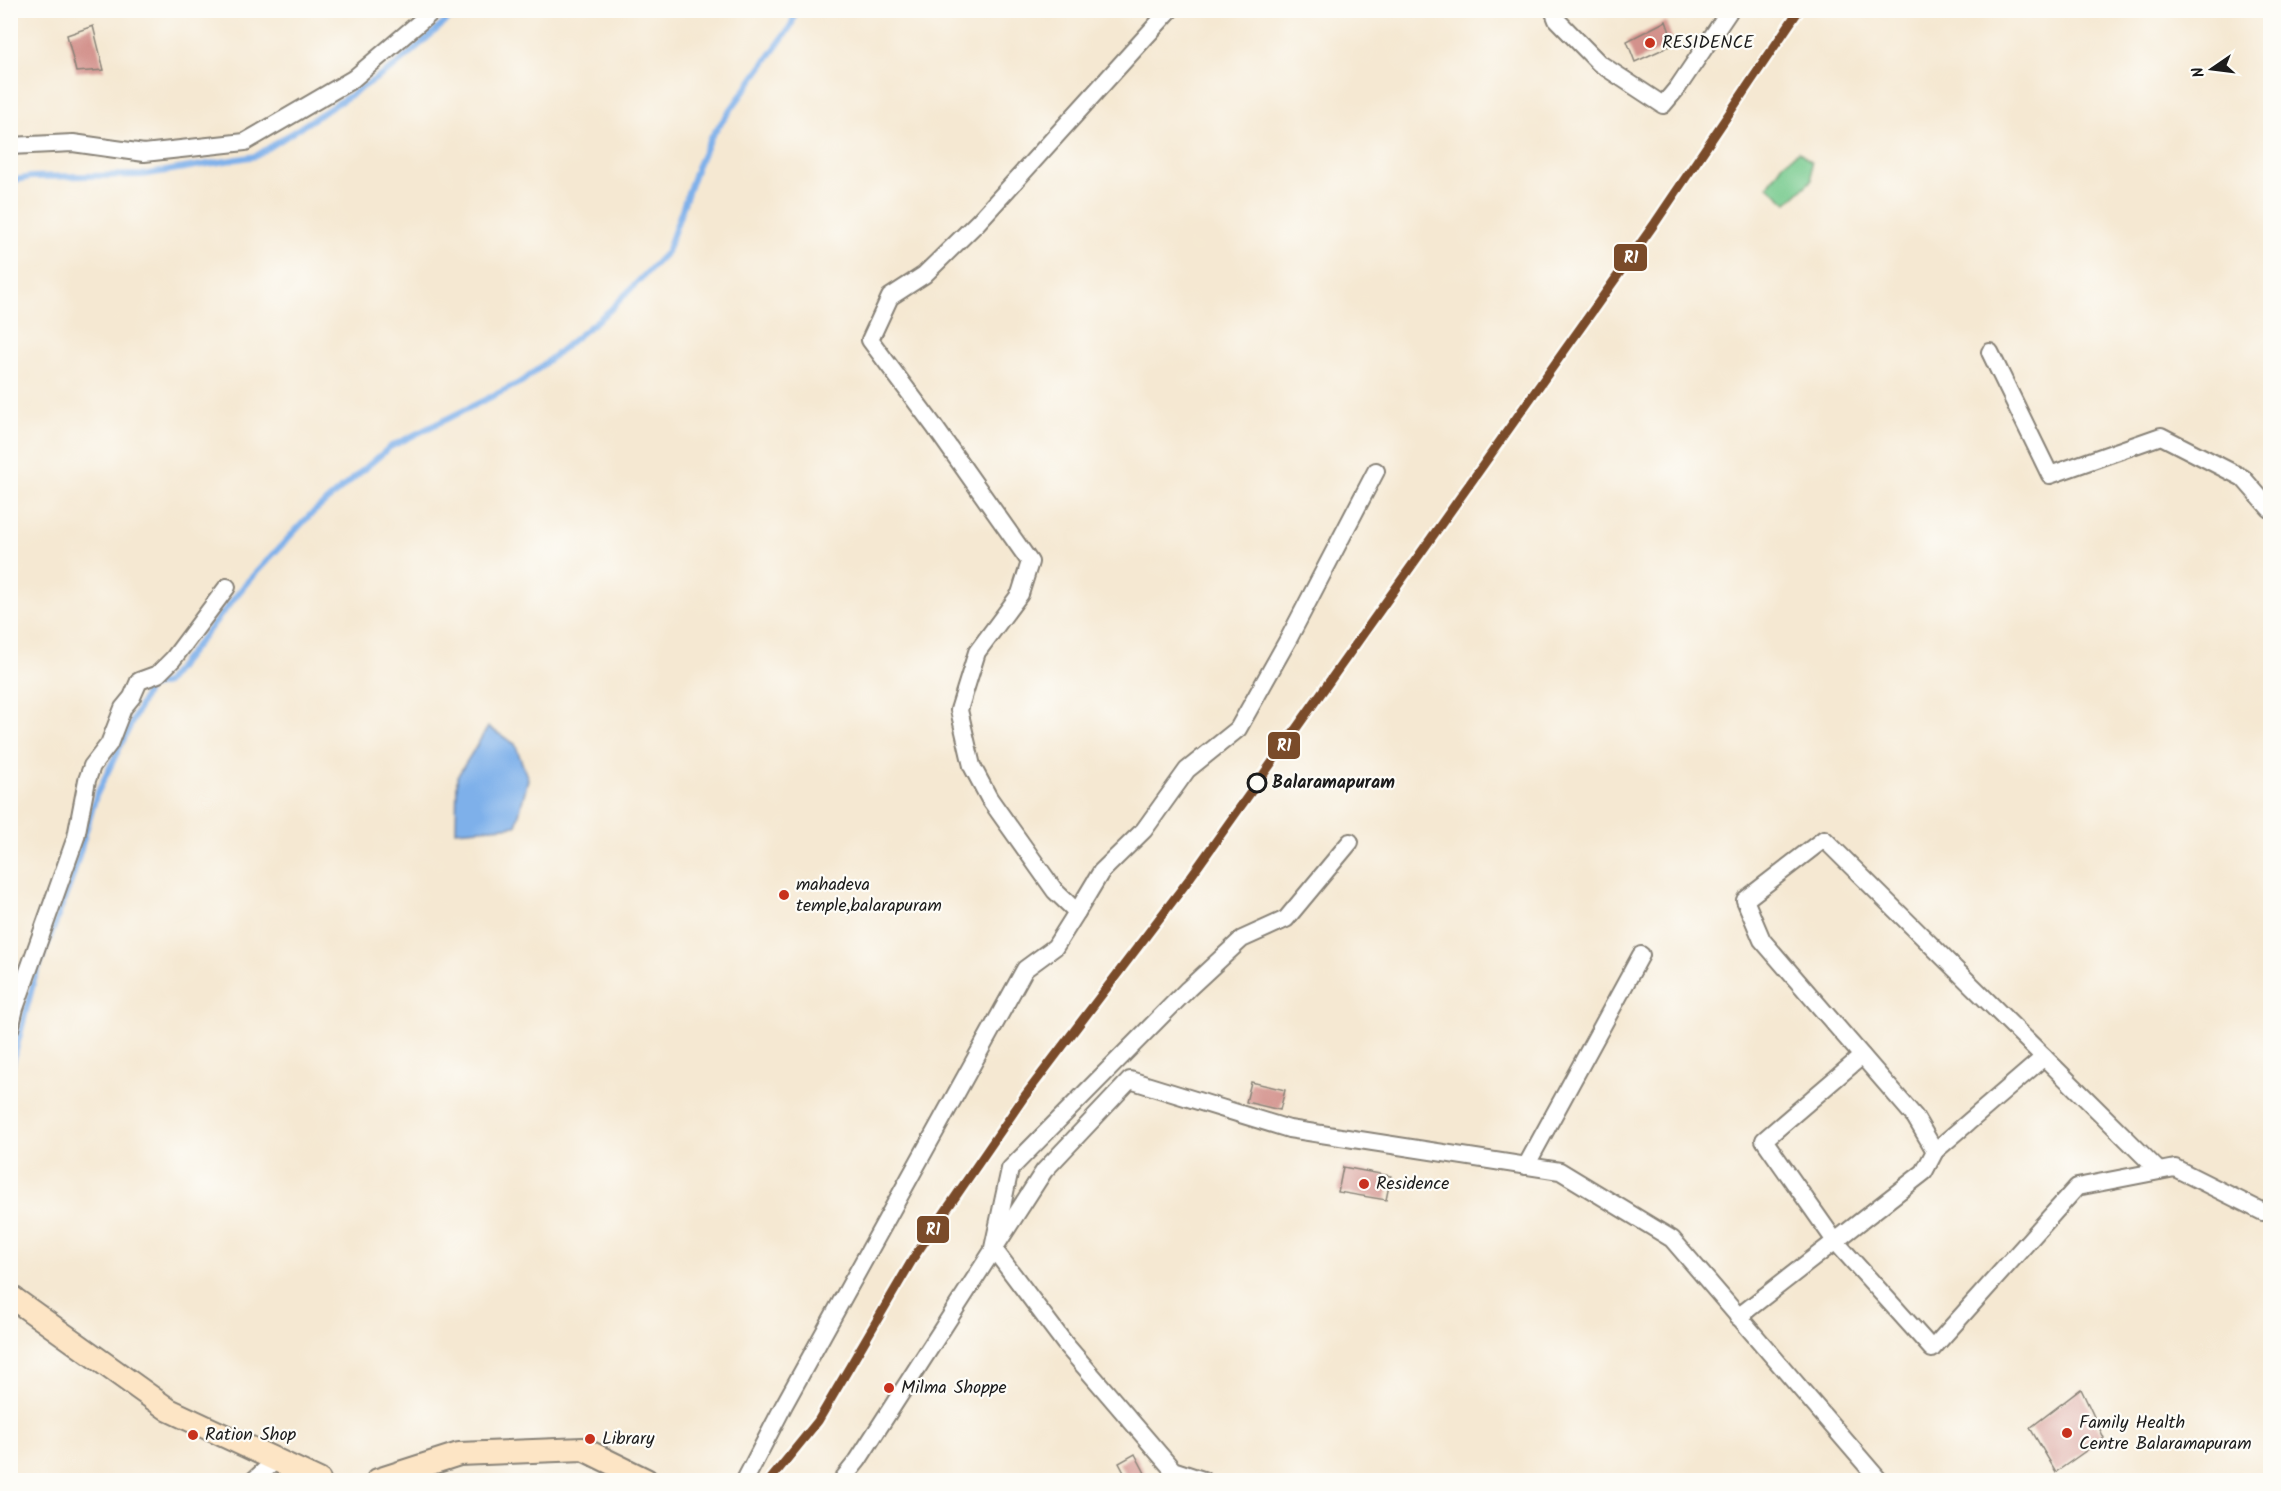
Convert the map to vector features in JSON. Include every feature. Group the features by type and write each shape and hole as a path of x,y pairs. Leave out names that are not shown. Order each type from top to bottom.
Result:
{"main road":[{"path":"10,1296 169,1410 319,1480"},
{"path":"378,1480 459,1454 583,1449 646,1480"}],"street":[{"path":"10,146 73,143 144,153 246,142 353,79 434,10"},
{"path":"1077,912 1055,891 989,798 972,766 959,710 977,652 1020,594 1030,562 870,340 890,297 924,274 978,222 1170,10"},
{"path":"1553,10 1557,20 1599,63 1663,105 1678,87 1730,10"},
{"path":"1990,352 2050,475 2161,436 2242,478 2271,509"},
{"path":"745,1480 1025,969 1055,947 1101,872 1144,830 1187,771 1238,729 1289,638 1376,471"},
{"path":"10,1029 18,998 76,837 92,766 109,744 123,708 132,697 139,681 158,674 173,659 227,587"},
{"path":"1935,1151 1916,1117 1762,940 1745,900 1824,839 2158,1171"},
{"path":"1203,1480 1173,1470 1066,1345 993,1248 1010,1168 1226,953 1242,939 1286,919 1350,842"},
{"path":"1526,1166 1641,955"},
{"path":"1862,1056 1764,1140 1835,1241 1932,1349 2077,1187 2175,1168 2263,1212 2271,1208"},
{"path":"1738,1317 1924,1172 1935,1151 2044,1057"},
{"path":"842,1480 858,1460 1044,1171 1130,1080 1289,1130 1560,1171 1672,1239 1879,1480"},
{"path":"254,1480 276,1460"}],"green space":[{"path":"1799,151 1811,162 1812,180 1787,203 1768,186 1783,164"}],"water":[{"path":"488,727 515,744 528,779 516,826 456,831 457,777"}],"building":[{"name":"Residence","path":"1666,21 1674,44 1635,62 1627,41"},
{"path":"93,26 104,70 76,72 67,35"},
{"path":"1251,1082 1285,1090 1280,1110 1246,1102"},
{"name":"Residence","path":"1343,1167 1391,1176 1386,1200 1338,1192"},
{"name":"Family Health Centre Balaramapuram","path":"2081,1389 2104,1438 2056,1472 2030,1428"},
{"path":"1135,1454 1145,1473 1128,1480 1119,1463"}],"waterway":[{"path":"10,181 31,177 142,175 256,156 394,67 459,10"},
{"path":"10,1073 34,980 73,876 96,796 149,687 166,683 249,580 309,516 390,447 523,381 610,310 667,252 697,167 711,137 791,26 796,10"}],"transit line":[{"name":"R1","path":"770,1480 818,1421 914,1257 1024,1097 1187,882 1655,223 1799,10"}],"place":[{"name":"RESIDENCE","path":"1650,43"},
{"name":"Balaramapuram","path":"1257,783"},
{"name":"mahadeva temple,balarapuram","path":"784,895"},
{"name":"Residence","path":"1364,1184"},
{"name":"Milma Shoppe","path":"889,1388"},
{"name":"Family Health Centre Balaramapuram","path":"2067,1433"},
{"name":"Ration Shop","path":"193,1435"},
{"name":"Library","path":"590,1439"}]}
